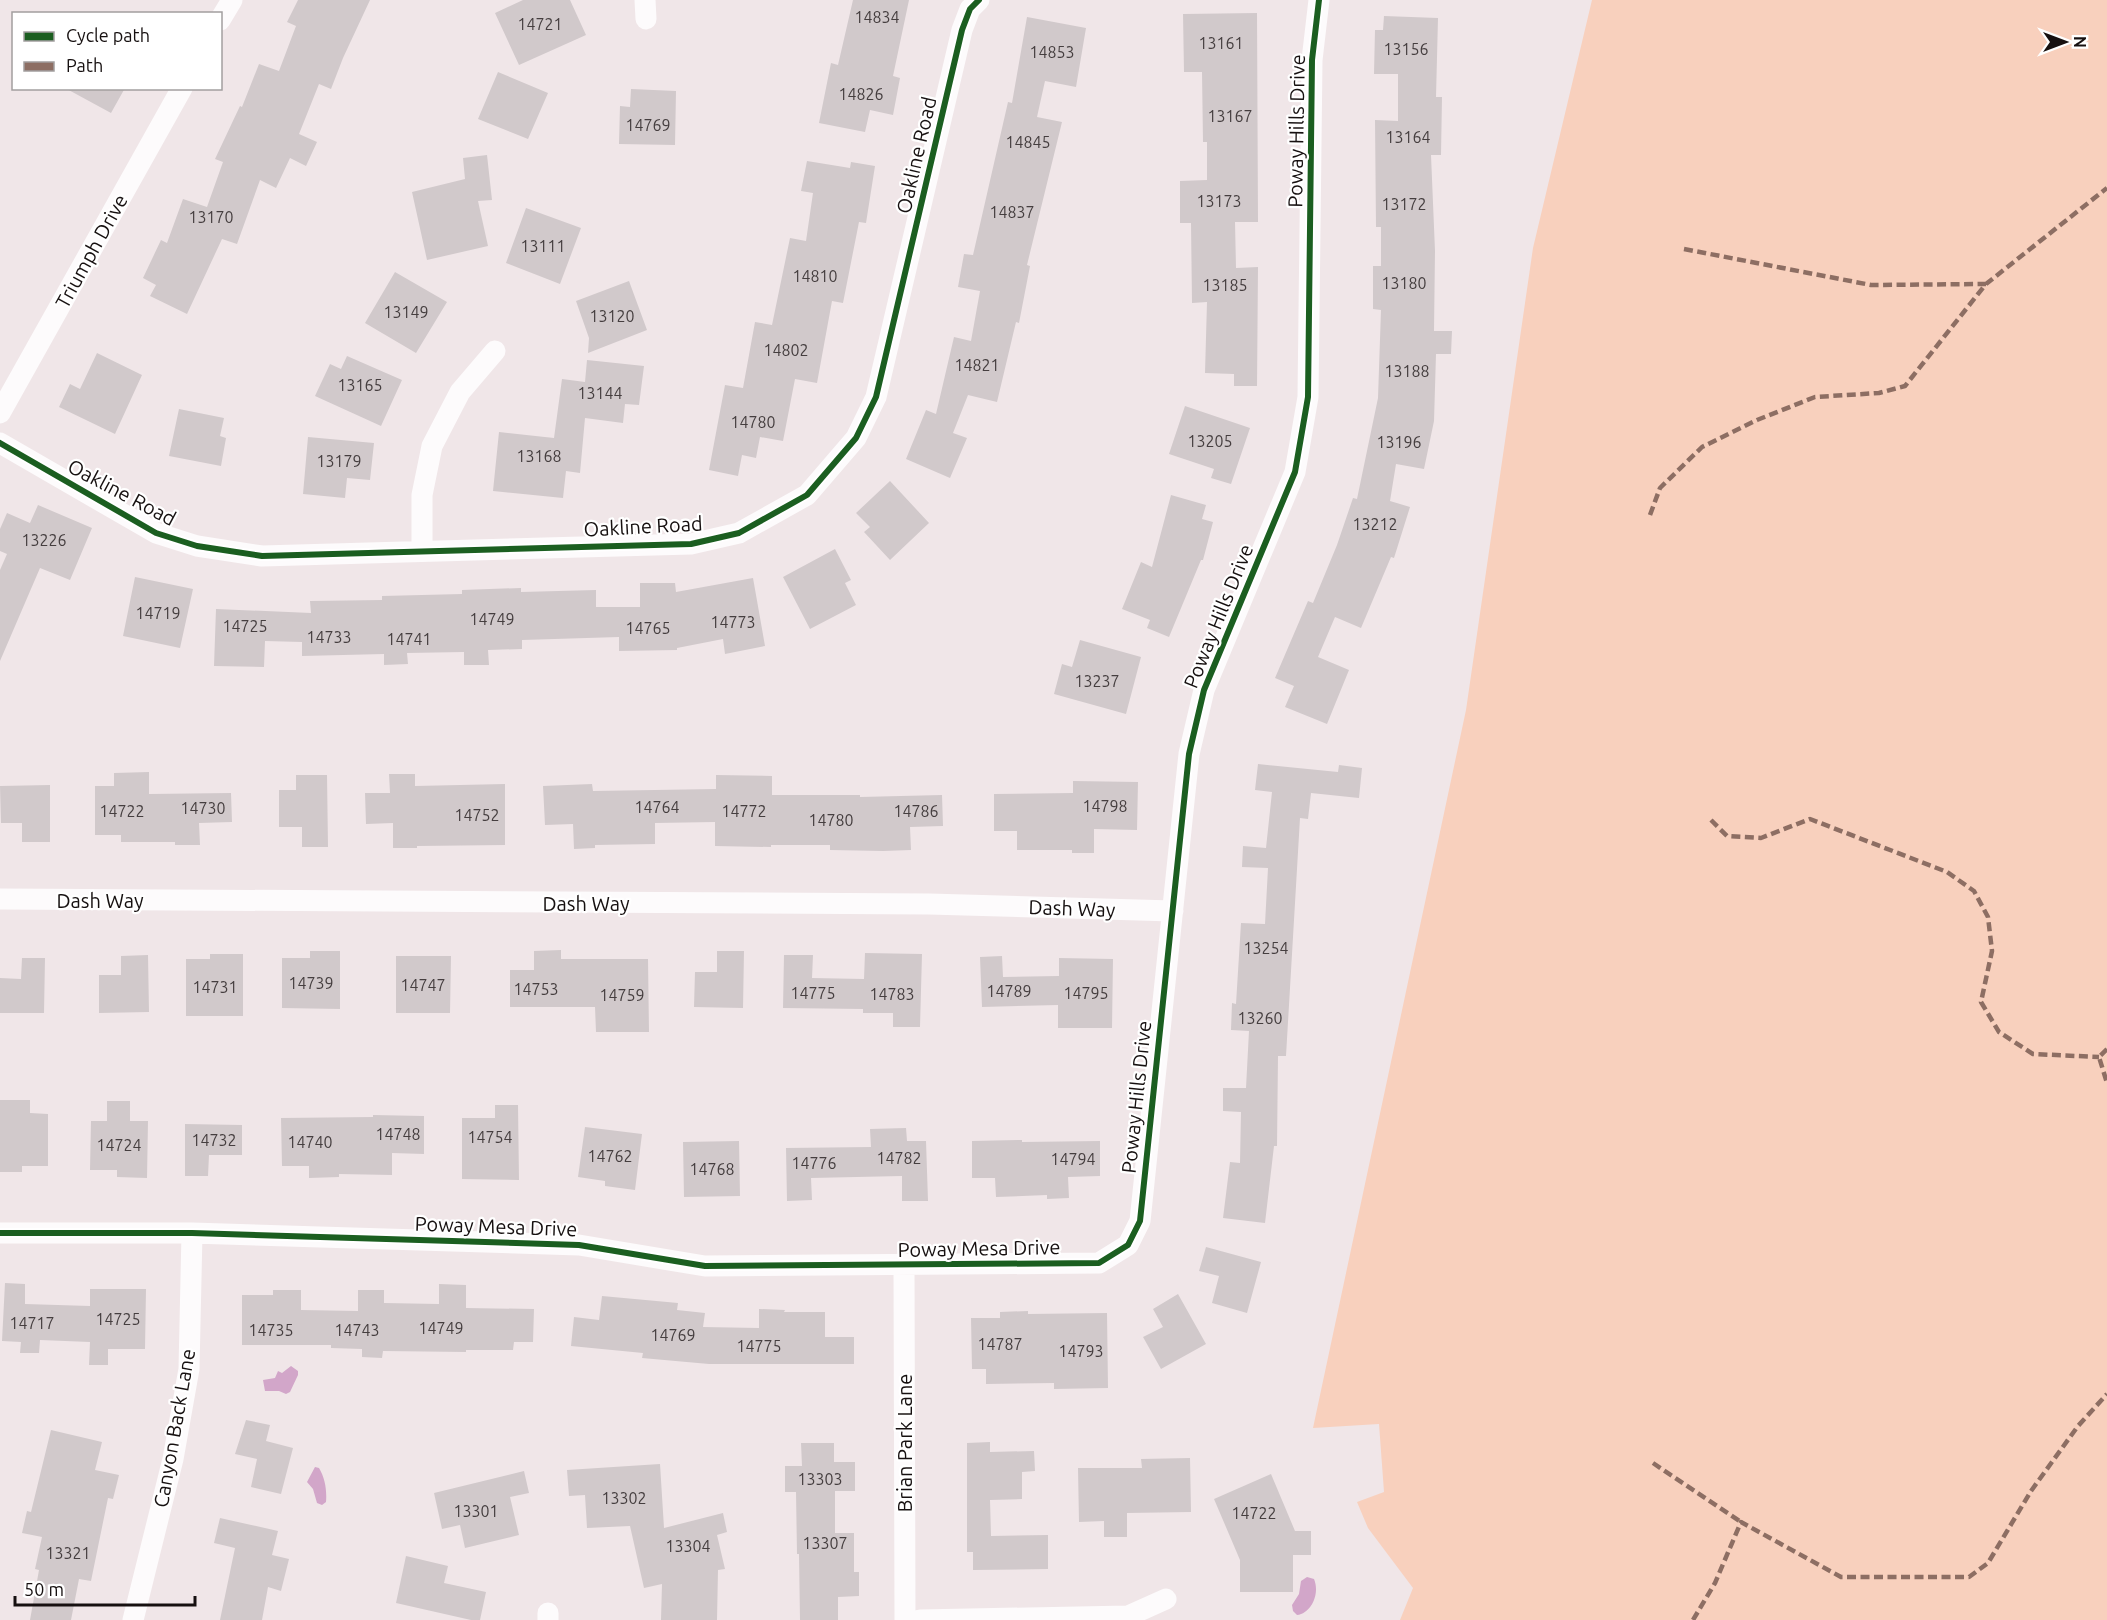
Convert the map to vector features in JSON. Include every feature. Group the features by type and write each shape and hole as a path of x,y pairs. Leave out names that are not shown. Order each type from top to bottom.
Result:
{"street":[{"path":"222,17 232,0"},
{"name":"Oakline Road","path":"0,443 156,533 197,546 262,556 692,544 739,533 807,495 856,438 876,397 962,30 970,9 980,0"},
{"name":"Poway Hills Drive","path":"1128,1245 1140,1221 1189,754 1204,690 1295,471 1306,408 1312,60 1319,0"},
{"name":"Triumph Drive","path":"0,412 181,90"},
{"path":"422,551 422,495 432,446 460,392 495,351"},
{"name":"Dash Way","path":"0,899 929,904 1173,911"},
{"name":"Poway Mesa Drive","path":"0,1233 192,1233 579,1245 705,1266 1099,1263 1128,1245"},
{"name":"Canyon Back Lane","path":"133,1620 173,1459 189,1369 192,1233"},
{"name":"Brian Park Lane","path":"904,1266 905,1620"},
{"path":"920,1620 1128,1616 1166,1599"}],"shaded area":[{"path":"1592,0 2107,0 2107,1620 1400,1620 1413,1588 1368,1528 1357,1502 1384,1492 1379,1424 1313,1428 1466,710 1533,248"},
{"path":"291,1366 298,1371 298,1375 290,1392 286,1394 279,1391 265,1391 263,1380 275,1378 278,1371 282,1373"},
{"path":"315,1467 319,1468 325,1484 326,1502 322,1505 317,1503 313,1489 307,1482"},
{"path":"1307,1577 1314,1579 1315,1596 1311,1606 1297,1615 1292,1605 1299,1594 1301,1581"}],"building":[{"path":"298,0 370,0 331,89 319,84 299,134 317,142 306,166 290,158 276,188 260,180 237,244 222,239 187,314 150,296 156,285 143,278 161,240 167,243 183,199 207,207 223,162 215,159 240,106 242,107 259,64 279,71 296,26 287,22"},
{"path":"523,0 570,0 586,35 519,65 495,13"},
{"path":"853,0 909,0 893,76 900,78 893,115 870,110 865,132 819,123 831,63 838,65"},
{"path":"1257,13 1258,222 1235,222 1236,268 1258,267 1257,386 1234,386 1234,374 1205,373 1207,302 1192,303 1191,223 1180,223 1180,181 1207,180 1207,142 1203,142 1202,72 1184,72 1183,14"},
{"path":"1384,16 1438,18 1436,97 1442,97 1441,155 1431,155 1435,251 1434,331 1452,331 1451,354 1436,354 1434,421 1424,469 1396,464 1390,501 1410,507 1394,558 1391,557 1361,628 1335,617 1318,657 1349,670 1327,724 1285,707 1294,686 1275,678 1308,601 1313,603 1353,498 1357,499 1378,398 1381,310 1373,309 1373,266 1381,266 1381,227 1376,227 1375,120 1398,121 1398,74 1374,74 1375,30 1383,30"},
{"path":"1027,17 1086,28 1076,87 1045,81 1037,117 1062,122 1027,265 1030,266 1019,323 1016,322 997,402 968,395 953,433 967,438 950,478 906,459 926,410 936,414 954,337 971,341 980,291 958,287 964,254 973,255 1008,102 1012,103"},
{"path":"498,72 548,93 528,139 478,119"},
{"path":"631,89 676,91 675,145 619,144 620,106 630,107"},
{"path":"69,90 124,90 111,113"},
{"path":"487,155 492,200 478,201 488,246 427,260 412,192 465,179 463,158"},
{"path":"807,161 850,168 851,162 875,166 866,223 859,222 843,303 832,301 817,383 795,379 783,441 760,437 756,458 742,455 738,476 709,470 725,385 743,388 755,322 772,325 790,238 806,241 813,193 801,191"},
{"path":"526,208 581,228 560,284 506,263"},
{"path":"395,272 447,302 416,353 365,323"},
{"path":"629,281 647,330 588,353 589,338 576,301"},
{"path":"97,353 142,375 115,434 59,407 70,384 80,389"},
{"path":"347,356 402,380 381,426 315,396 330,364 341,369"},
{"path":"587,360 644,366 639,405 625,404 623,423 585,418 580,473 566,471 563,498 493,491 499,432 554,438 562,379 585,382"},
{"path":"1185,406 1250,428 1231,484 1211,478 1214,469 1169,454"},
{"path":"179,409 224,418 220,436 226,438 221,466 169,456"},
{"path":"308,437 374,443 370,480 347,478 345,498 303,494"},
{"path":"890,481 929,523 890,560 864,532 870,527 856,513"},
{"path":"1171,495 1206,505 1202,519 1213,522 1203,560 1201,560 1169,637 1147,628 1150,620 1122,609 1141,562 1152,567"},
{"path":"38,505 92,528 70,580 40,568 0,661 0,570 7,554 0,551 0,529 7,513 30,523"},
{"path":"835,549 851,580 845,583 856,605 810,629 783,577"},
{"path":"135,577 193,589 180,648 123,636"},
{"path":"753,578 765,646 725,654 723,639 677,648 677,650 619,651 619,637 522,640 522,649 488,650 489,665 464,665 464,652 407,653 408,664 384,665 384,654 302,656 302,642 265,641 264,667 214,666 216,609 311,613 310,601 382,600 382,596 462,594 462,590 521,588 521,592 596,590 596,607 640,607 640,583 675,583 676,592"},
{"path":"1080,640 1141,657 1126,714 1054,694 1062,664 1072,667"},
{"path":"1258,764 1338,772 1339,765 1362,768 1359,798 1311,793 1308,819 1300,818 1286,1056 1278,1056 1277,1146 1274,1146 1265,1223 1223,1218 1230,1162 1240,1163 1241,1112 1223,1111 1223,1088 1246,1088 1249,1031 1231,1030 1232,1003 1236,1004 1241,923 1265,924 1268,868 1242,867 1243,846 1266,848 1272,792 1255,790"},
{"path":"149,772 149,794 231,793 232,822 199,823 200,845 175,845 175,842 121,842 121,835 95,835 95,786 114,786 114,773"},
{"path":"389,774 415,774 415,786 505,784 505,845 393,848 393,823 366,824 365,793 390,793"},
{"path":"296,775 327,775 328,847 302,847 302,827 279,827 279,790 296,790"},
{"path":"716,775 772,776 772,795 860,795 860,797 942,795 943,826 910,827 911,850 883,851 830,850 830,845 715,846 715,822 655,823 655,844 595,845 595,848 574,849 573,824 545,825 543,786 592,784 593,791 716,789"},
{"path":"1073,781 1138,782 1137,830 1094,829 1094,853 1072,853 1072,850 1017,850 1017,831 994,831 994,794 1073,793"},
{"path":"50,785 50,842 22,842 22,823 1,823 0,786"},
{"path":"561,950 561,959 648,959 649,1032 596,1032 595,1007 510,1007 510,970 534,970 534,951"},
{"path":"310,951 340,951 340,1009 282,1008 282,958 310,958"},
{"path":"717,951 744,951 743,1008 694,1007 695,972 717,972"},
{"path":"865,953 922,954 920,1027 893,1027 893,1013 863,1013 863,1009 783,1008 784,955 813,955 812,978 864,979"},
{"path":"210,954 243,954 243,1016 186,1016 186,959 210,959"},
{"path":"148,955 149,1012 99,1013 99,975 121,975 121,956"},
{"path":"396,956 451,956 450,1013 396,1013"},
{"path":"1002,956 1003,977 1059,976 1059,958 1113,959 1112,1028 1058,1028 1058,1005 982,1007 980,957"},
{"path":"22,958 45,958 44,1013 0,1013 0,978 21,979"},
{"path":"0,1100 30,1100 30,1113 48,1114 48,1166 22,1166 22,1172 0,1172"},
{"path":"107,1101 130,1101 130,1121 148,1121 147,1178 117,1177 117,1170 90,1170 91,1121 107,1121"},
{"path":"495,1105 518,1105 519,1180 462,1179 462,1118 495,1118"},
{"path":"373,1115 424,1116 424,1154 392,1153 392,1175 339,1174 339,1177 309,1178 309,1166 282,1166 281,1118 373,1117"},
{"path":"185,1124 242,1125 242,1155 209,1155 208,1176 185,1176"},
{"path":"585,1127 642,1134 635,1190 605,1186 605,1181 578,1177"},
{"path":"906,1128 907,1141 926,1141 928,1201 902,1201 902,1176 811,1178 812,1200 787,1201 786,1148 871,1147 870,1129"},
{"path":"1022,1140 1022,1142 1100,1141 1100,1176 1068,1177 1069,1198 1047,1199 1047,1195 996,1197 995,1178 972,1178 972,1141"},
{"path":"739,1141 740,1196 684,1197 683,1142"},
{"path":"1206,1247 1261,1262 1247,1313 1212,1303 1219,1276 1199,1271"},
{"path":"5,1283 25,1284 25,1304 90,1306 90,1289 146,1289 145,1349 108,1349 108,1365 89,1365 90,1342 40,1340 39,1353 20,1353 21,1342 2,1341"},
{"path":"439,1284 466,1285 466,1308 534,1309 533,1342 514,1342 513,1350 383,1351 382,1358 362,1357 362,1349 331,1348 331,1345 242,1345 242,1295 273,1295 273,1290 301,1290 301,1310 358,1311 358,1290 384,1290 384,1303 439,1304"},
{"path":"1178,1294 1206,1344 1161,1369 1143,1337 1163,1327 1153,1309"},
{"path":"602,1296 678,1303 677,1310 705,1313 703,1327 759,1328 759,1309 785,1310 784,1312 825,1312 825,1337 854,1337 854,1364 709,1364 642,1358 643,1353 571,1346 574,1317 599,1320"},
{"path":"1028,1311 1028,1314 1107,1313 1108,1388 1054,1389 1054,1383 986,1384 986,1369 972,1369 971,1318 1000,1318 1000,1312"},
{"path":"246,1420 270,1425 266,1441 293,1448 281,1494 251,1487 257,1459 235,1454"},
{"path":"51,1430 102,1442 95,1470 119,1475 113,1499 108,1498 91,1581 79,1579 71,1620 30,1620 39,1570 35,1569 42,1537 22,1533 27,1511 31,1512"},
{"path":"990,1442 990,1452 1034,1451 1035,1471 1022,1472 1022,1499 990,1500 991,1536 1048,1535 1048,1569 973,1570 973,1552 967,1552 967,1443"},
{"path":"801,1443 834,1443 834,1462 855,1462 855,1491 835,1491 835,1533 854,1533 854,1572 859,1572 859,1596 838,1597 838,1620 800,1620 796,1492 785,1492 785,1466 802,1466"},
{"path":"1190,1458 1191,1512 1127,1513 1127,1537 1104,1537 1104,1521 1079,1522 1078,1468 1142,1468 1141,1459"},
{"path":"660,1464 664,1528 723,1513 727,1532 717,1535 725,1569 718,1570 717,1620 661,1620 662,1584 644,1588 630,1526 587,1528 585,1495 569,1496 567,1470"},
{"path":"524,1471 529,1493 510,1497 519,1535 465,1548 460,1525 442,1529 434,1493"},
{"path":"1271,1474 1295,1531 1311,1531 1311,1555 1293,1555 1293,1592 1240,1592 1240,1560 1214,1499"},
{"path":"220,1518 278,1531 272,1555 289,1559 281,1591 268,1587 262,1620 220,1620 235,1548 214,1543"},
{"path":"406,1556 448,1566 444,1583 486,1592 480,1620 396,1603"}],"marked path":[{"path":"1650,515 1660,488 1702,447 1757,420 1815,397 1879,393 1905,386 1986,284 2107,188"},
{"path":"1684,249 1871,285 1986,284"},
{"path":"1711,820 1727,836 1761,838 1810,819 1947,872 1974,891 1988,917 1992,951 1981,1002 1999,1032 2033,1054 2099,1057"},
{"path":"2107,1049 2099,1057 2107,1083"},
{"path":"1693,1620 1715,1583 1741,1522 1841,1577 1969,1577 1988,1563 2031,1491 2078,1426 2107,1394"},
{"path":"1653,1463 1741,1522"}],"cycle path":[{"path":"0,443 156,533 197,546 262,556 691,544 739,533 807,495 856,438 876,397 962,30 970,9 979,0"},
{"path":"0,1233 192,1233 579,1245 705,1266 1099,1263 1128,1245 1140,1221 1189,754 1204,690 1295,472 1308,397 1312,60 1319,0"}]}
